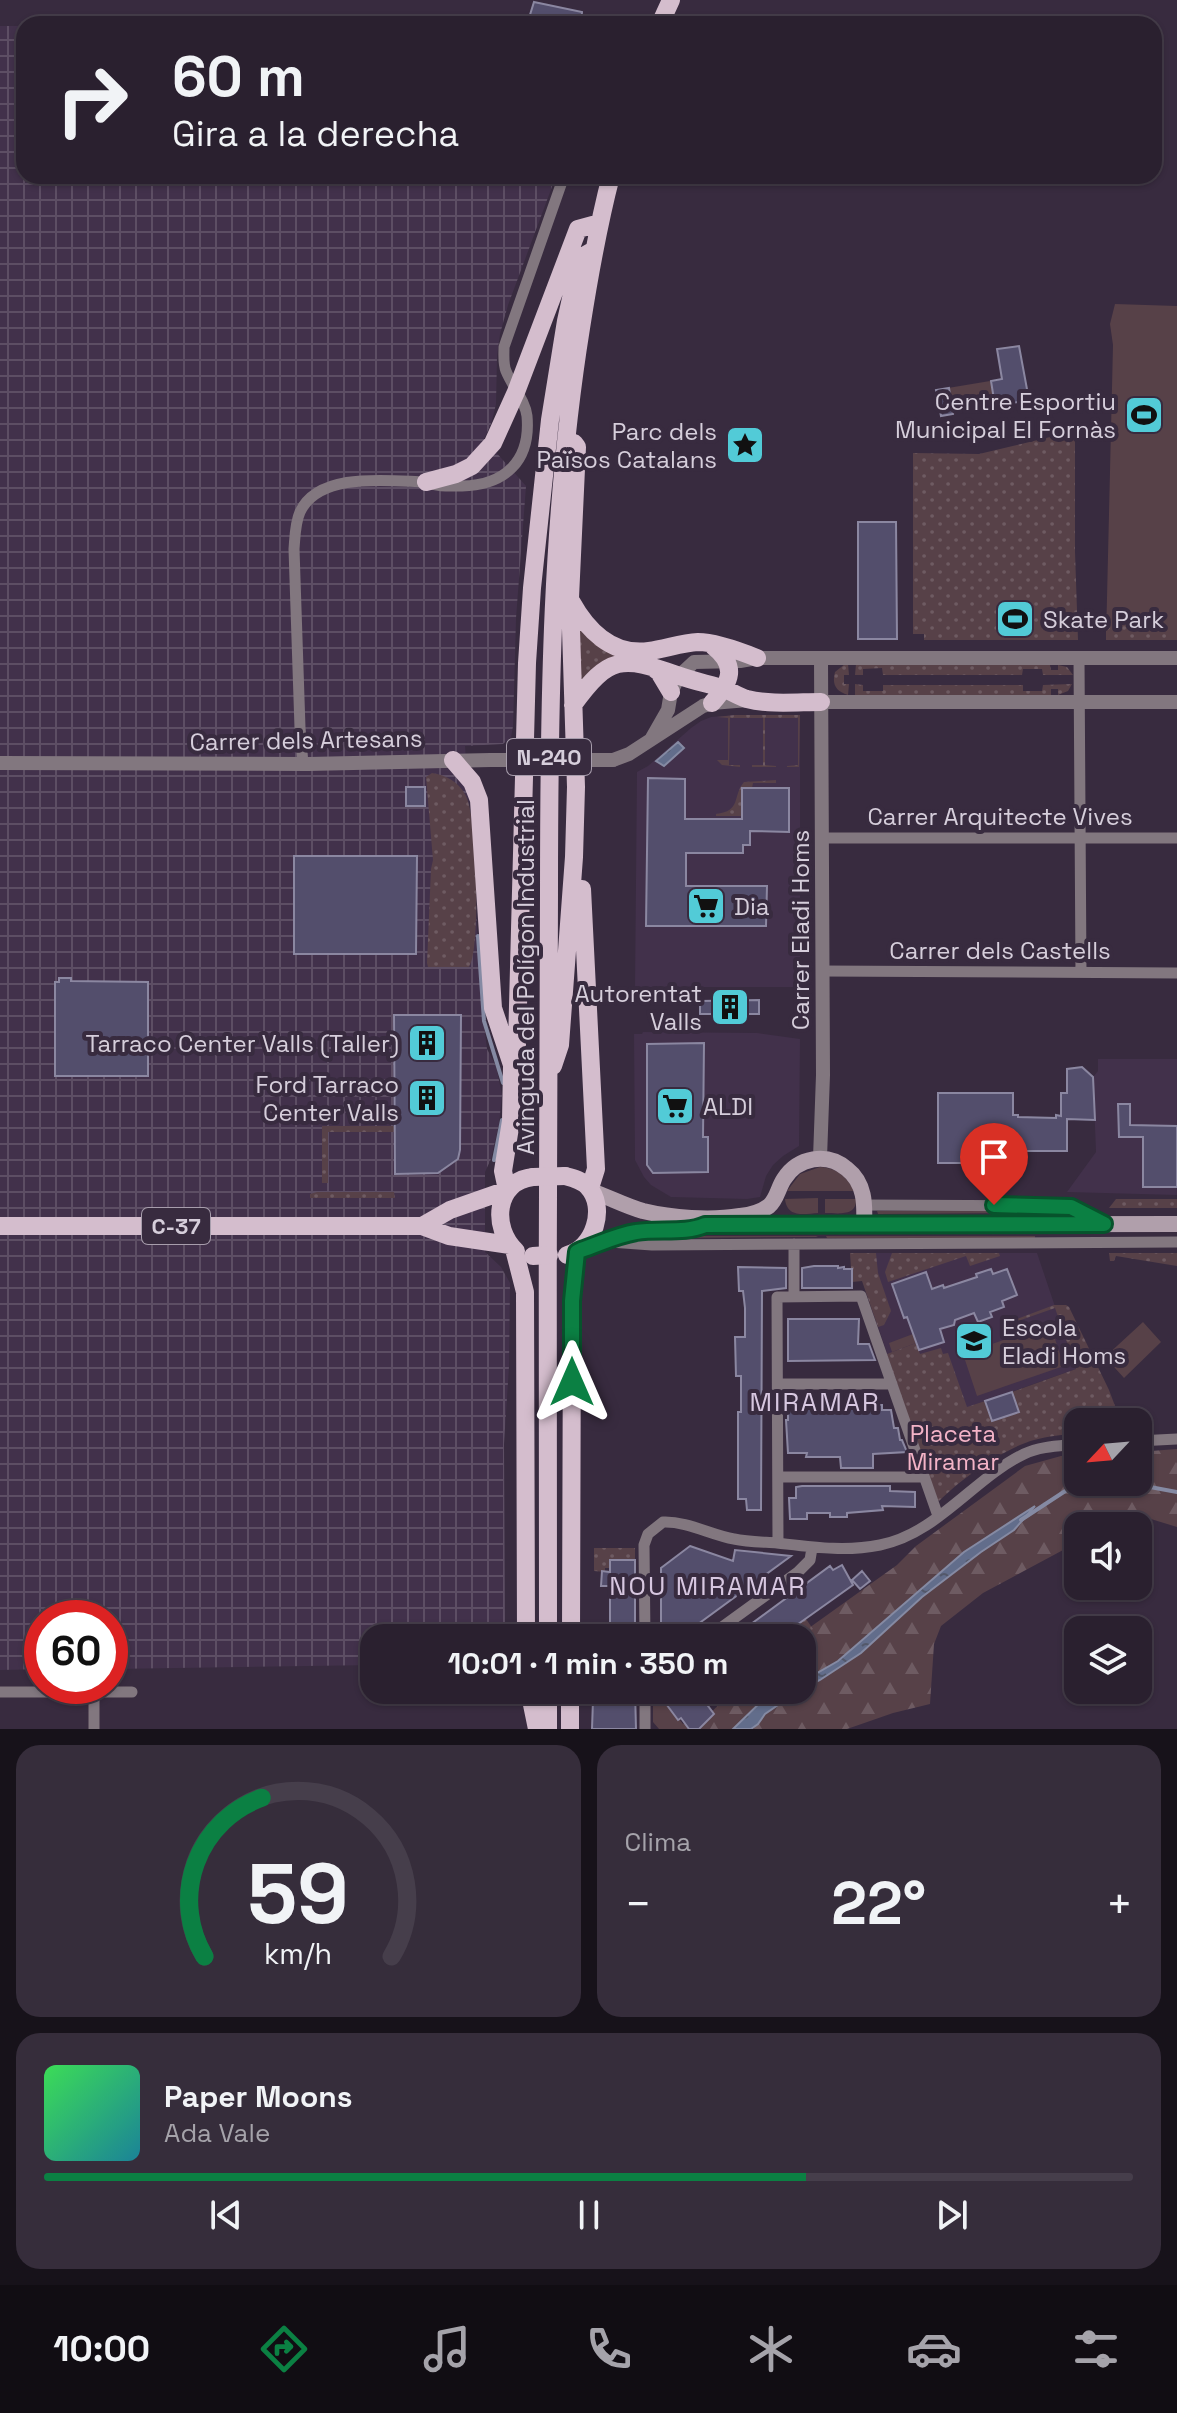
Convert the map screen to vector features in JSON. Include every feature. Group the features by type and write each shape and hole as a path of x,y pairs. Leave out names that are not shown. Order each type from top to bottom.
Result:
{"main road":[{"name":"Avinguda del Polígon Industrial","path":"548,1624 548,806 553,611 572,384 594,250 609,184"},
{"path":"426,482 472,466 499,433 578,229 600,223"},
{"path":"526,1624 525,1292 500,1217 501,1203 507,1190 503,1171 511,1121 512,1067 517,1044 527,663 550,420 566,321 580,258 594,250"},
{"path":"548,1080 560,1045 569,946 576,787 570,598 577,447 566,436"},
{"path":"570,598 589,629 604,642 644,652 701,642 757,658"},
{"path":"712,645 727,661 729,676 718,696"},
{"path":"573,705 600,673 627,662 649,665 675,684 718,696 821,702"},
{"path":"453,760 472,782 479,800 493,1008 512,1067"},
{"path":"571,1624 574,1252 591,1235 596,1218 595,1201 590,1190 596,1169 581,866 574,857"},
{"path":"574,1252 631,1232 695,1229 701,1221 738,1217 762,1210 774,1200 793,1169 820,1158 838,1162 859,1182 865,1205 864,1225"},
{"name":"C-37","path":"422,1226 450,1210 507,1190 517,1180 565,1176 574,1178 590,1190"},
{"path":"590,1190 644,1211 701,1221 864,1225 1177,1224"},
{"name":"C-37","path":"0,1226 422,1226 449,1236 512,1247 519,1253 533,1256 574,1252"},
{"path":"532,1704 537,1729"},
{"path":"548,1704 548,1729"},
{"path":"570,1704 570,1729"}],"street":[{"path":"303,764 294,549 300,512 316,494 337,484 368,481 426,482 438,486 483,485 509,472 522,456 527,412 505,368 504,347 561,184"},
{"path":"652,738 668,710 675,684 694,662 912,656 1177,658"},
{"name":"Carrer Eladi Homs","path":"820,1158 823,1075 821,658"},
{"path":"1079,658 1081,972"},
{"path":"652,738 718,696"},
{"path":"821,702 1177,702"},
{"name":"Carrer dels Artesans","path":"0,763 303,764 613,760 629,754 652,738"},
{"name":"Carrer Arquitecte Vives","path":"822,838 1177,838"},
{"name":"Carrer dels Castells","path":"822,971 1177,973"},
{"path":"865,1205 1060,1206 1071,1207 1104,1224"},
{"path":"604,1242 652,1245 1177,1242"},
{"path":"794,1244 794,1297"},
{"path":"778,1543 777,1297 861,1296 938,1516"},
{"path":"778,1384 892,1384"},
{"path":"1152,1440 1177,1439"},
{"path":"645,1624 644,1545 648,1534 663,1522 674,1522 730,1538 812,1548 845,1549 881,1545 911,1535 997,1470 1025,1453 1064,1446"},
{"path":"778,1477 924,1477"},
{"path":"726,1624 797,1573 810,1560 812,1548"},
{"path":"0,1692 24,1692"},
{"path":"94,1704 94,1729"},
{"path":"645,1704 645,1729"}],"shaded area":[{"path":"0,26 16,26 16,184 553,184 500,334 496,404 484,439 526,486 516,618 513,726 511,737 503,744 465,746 483,1017 487,1049 496,1066 502,1095 499,1124 485,1172 485,1252 501,1267 510,1283 504,1444 505,1624 360,1624 360,1665 128,1669 128,1600 24,1600 24,1669 0,1670"},
{"path":"735,715 800,715 800,987 635,987 637,772 701,721"},
{"path":"757,1033 800,1039 799,1146 773,1165 760,1197 671,1197 644,1177 635,1160 634,1034"},
{"path":"1098,1059 1177,1059 1177,1195 1067,1192 1096,1152 1093,1077 1098,1071"},
{"name":"Escola Eladi Homs","path":"853,1253 1037,1253 1076,1369 912,1427"}],"green space":[{"name":"Centre Esportiu Municipal El Fornàs","path":"1115,304 1177,306 1177,640 1106,640 1113,345 1110,324"},
{"path":"1019,345 1029,400 941,416 936,390 1002,379 997,349"},
{"path":"1075,431 1078,640 924,640 924,634 913,634 913,453 979,454"},
{"path":"1106,613 1131,630 1177,631 1177,640 1106,640"},
{"path":"576,626 619,657 580,683"},
{"path":"848,664 849,675 844,675 844,684 849,684 848,695 837,689 834,680 835,672"},
{"path":"856,664 1050,665 1051,670 1058,670 1058,665 1067,667 1073,675 1043,675 1042,669 1023,669 1022,675 883,675 882,668 863,669 863,675 855,675"},
{"path":"855,684 863,685 863,691 883,691 883,685 1023,685 1023,691 1042,691 1043,685 1072,684 1068,691 1058,695 1058,689 1051,689 1051,695 855,695"},
{"path":"800,715 799,767 787,767 798,765 798,718 765,718 765,765 776,767 752,767 763,765 763,718 730,718 729,765 740,767 722,765 717,760 728,760 728,718 717,717"},
{"path":"432,773 456,783 466,796 470,809 476,911 473,956 469,967 428,967 427,963 433,860 426,777"},
{"path":"776,780 776,783 753,783 752,788 742,788 742,816 716,816 730,810 744,782"},
{"path":"322,1126 394,1126 394,1132 328,1132 328,1183 322,1183"},
{"path":"820,1167 841,1174 855,1191 787,1191 800,1174"},
{"path":"394,1192 395,1198 310,1198 310,1194"},
{"path":"818,1198 818,1213 807,1214 793,1212 785,1199"},
{"path":"825,1199 856,1199 853,1209 846,1213 825,1213"},
{"path":"1116,1199 1177,1199 1177,1208 1109,1208"},
{"path":"877,1211 1032,1211 1032,1213 878,1214"},
{"path":"816,1236 818,1237 664,1238"},
{"path":"1035,1236 1035,1238 827,1238"},
{"path":"850,1253 876,1253 878,1273 891,1311 884,1325 878,1327 862,1281 852,1282"},
{"path":"892,1253 999,1253 1000,1256 970,1266 966,1256 888,1282 885,1272"},
{"path":"1109,1253 1177,1253 1177,1266 1116,1256 1114,1261 1110,1261"},
{"name":"Placeta Miramar","path":"1054,1305 1069,1307 1116,1408 1064,1408 1064,1435 1034,1440 1009,1450 959,1483 939,1501 887,1354 916,1343 920,1354 941,1348 943,1354 948,1353 967,1407 985,1401 992,1420 1019,1412 1012,1392 1076,1369 1055,1308 1017,1319"},
{"path":"1143,1322 1161,1342 1124,1378 1105,1357"},
{"path":"1050,1324 1064,1366 977,1396 963,1354"},
{"path":"913,1334 916,1343 892,1352 889,1343"},
{"path":"1177,1449 1177,1527 1152,1519 1152,1512 1064,1512 1064,1550 983,1593 941,1626 934,1644 930,1704 847,1729 695,1729 719,1704 816,1704 815,1624 1025,1466 1064,1456 1064,1496 1152,1496 1152,1451"},
{"path":"594,1548 635,1548 635,1560 610,1560 605,1572 594,1571"},
{"path":"653,1704 667,1704 683,1724 692,1718 695,1725 689,1729 659,1729 653,1722"}],"water":[{"path":"678,742 684,748 664,766 656,761"},
{"path":"1035,1506 1014,1530 922,1597 861,1653 816,1682 816,1673 838,1661 964,1552"},
{"path":"759,1704 780,1704 751,1729 733,1729"}],"building":[{"path":"534,2 582,12 582,16 530,16"},
{"path":"1019,346 1029,400 995,406 991,381 1002,379 997,349"},
{"path":"949,388 953,414 941,416 936,390"},
{"path":"858,522 896,522 897,639 858,639"},
{"path":"648,778 685,779 685,819 742,819 742,788 789,788 789,832 750,831 750,845 743,845 743,853 686,853 686,886 767,886 766,926 646,926"},
{"path":"406,787 425,787 425,806 406,806"},
{"path":"294,856 417,856 416,954 294,954"},
{"path":"59,978 71,978 71,981 148,982 148,1076 55,1076 55,982 59,982"},
{"name":"Autorentat Valls","path":"759,1000 759,1014 700,1014 700,1001"},
{"name":"Ford Tarraco Center Valls","path":"394,1015 461,1015 460,1150 458,1159 438,1173 395,1174"},
{"name":"ALDI","path":"704,1043 703,1137 708,1137 708,1172 653,1173 647,1165 647,1044"},
{"path":"1082,1067 1093,1077 1095,1120 1067,1119 1067,1151 982,1151 982,1163 938,1163 938,1093 1013,1093 1013,1115 1056,1118 1056,1115 1061,1116 1061,1093 1067,1093 1067,1069"},
{"path":"1118,1104 1130,1104 1130,1125 1177,1126 1177,1187 1143,1187 1143,1137 1119,1137"},
{"path":"738,1267 786,1268 786,1288 762,1291 761,1510 747,1510 746,1499 738,1499 741,1376 736,1376 735,1337 745,1337 745,1308 743,1291 739,1291"},
{"path":"802,1268 852,1269 852,1288 802,1288"},
{"path":"991,1269 993,1274 1007,1269 1017,1295 1002,1301 1004,1307 990,1312 992,1317 978,1322 974,1313 955,1320 954,1325 940,1329 944,1342 919,1350 892,1284 926,1272 932,1289 943,1285 944,1288"},
{"path":"788,1319 859,1319 858,1344 869,1344 875,1360 788,1361"},
{"path":"1012,1392 1019,1412 992,1421 985,1401"},
{"path":"788,1404 882,1405 882,1410 891,1410 894,1428 898,1428 907,1452 873,1454 873,1468 841,1468 840,1457 806,1457 807,1453 788,1453"},
{"path":"890,1486 890,1491 915,1492 915,1507 882,1506 883,1510 847,1513 847,1517 807,1513 807,1519 790,1519 789,1498 796,1498 796,1487"},
{"path":"690,1546 733,1561 735,1550 791,1556 698,1624 661,1624 661,1568"},
{"path":"610,1560 635,1560 635,1624 610,1624 610,1586 601,1586 602,1571 610,1572"},
{"path":"842,1565 853,1585 798,1624 751,1624 830,1566 833,1570"},
{"path":"862,1571 870,1581 860,1589 852,1580"},
{"path":"593,1704 635,1704 636,1729 592,1729"},
{"path":"666,1704 706,1704 714,1714 699,1729 689,1729 681,1718 678,1720"}],"waterway":[{"path":"478,936 484,1021 503,1083"},
{"path":"494,1160 502,1120"},
{"path":"1152,1487 1177,1492"},
{"path":"1021,1520 1064,1492"}],"place":[{"name":"Centre Esportiu Municipal El Fornàs","path":"1144,415"},
{"name":"Parc dels Països Catalans","path":"745,445"},
{"name":"Skate Park","path":"1015,619"},
{"name":"Dia","path":"706,906"},
{"name":"Autorentat Valls","path":"730,1007"},
{"name":"Tarraco Center Valls (Taller)","path":"427,1043"},
{"name":"Ford Tarraco Center Valls","path":"427,1098"},
{"name":"ALDI","path":"675,1106"},
{"name":"Escola Eladi Homs","path":"974,1341"}],"district":[{"name":"MIRAMAR","path":"815,1402"},
{"name":"NOU MIRAMAR","path":"708,1586"}],"route":[{"path":"572,1382 573,1285 577,1252 581,1250 631,1232 695,1229 705,1225 1104,1224 1071,1207 994,1205"}]}
